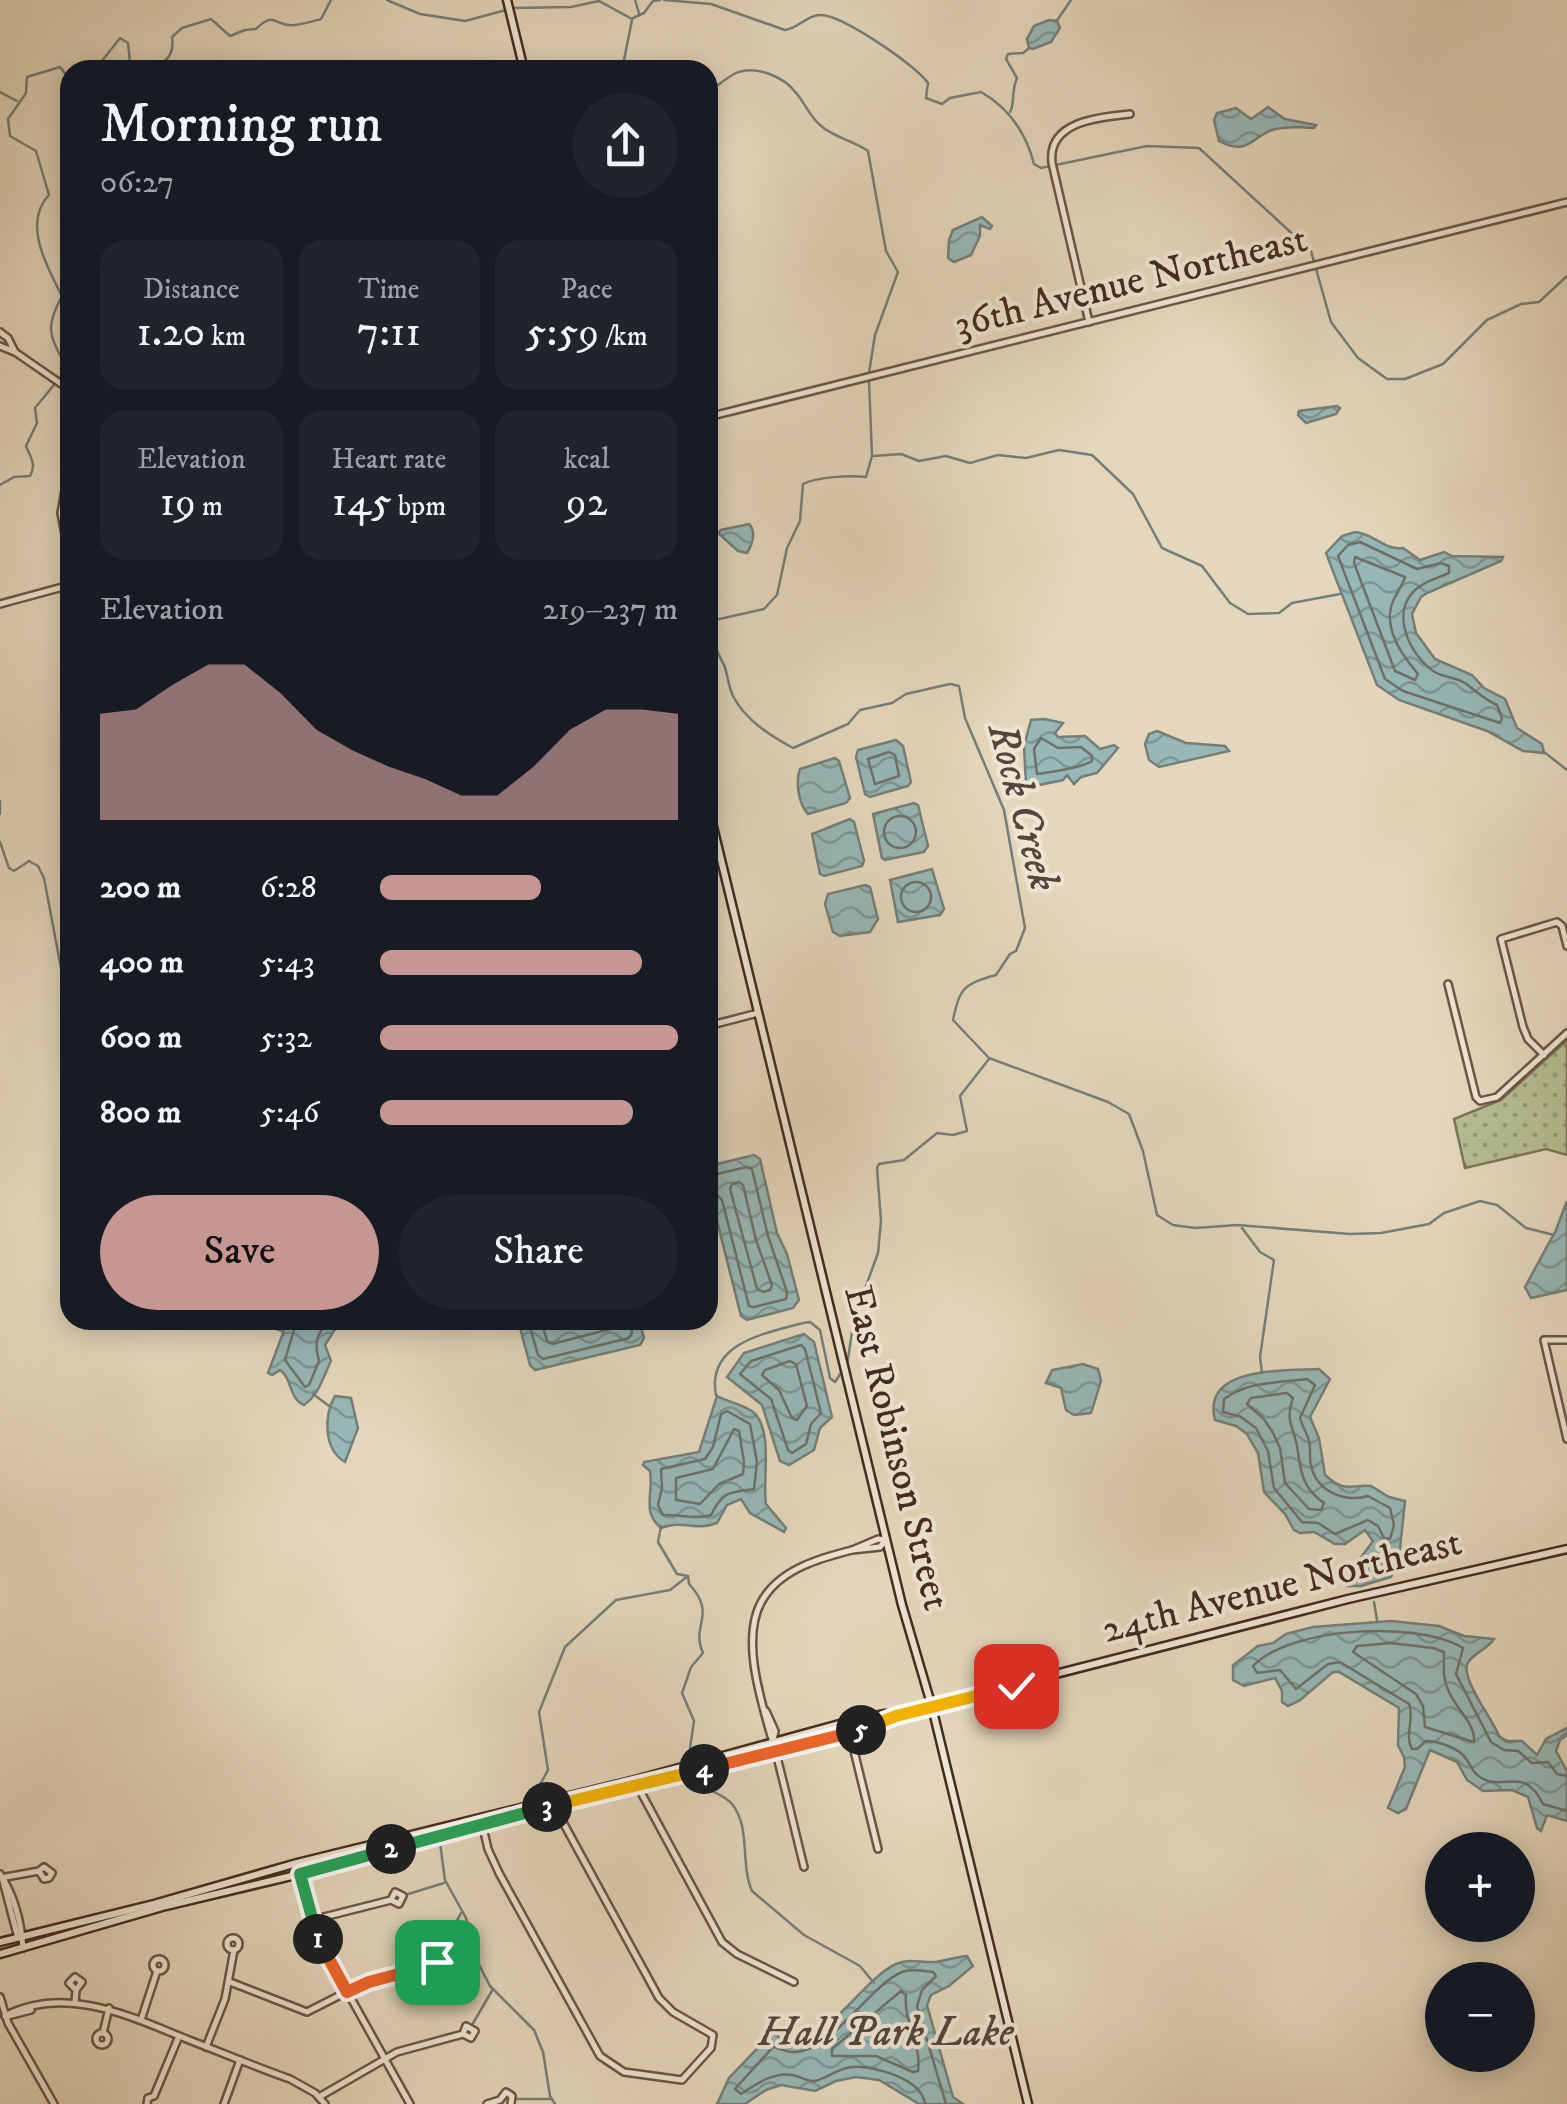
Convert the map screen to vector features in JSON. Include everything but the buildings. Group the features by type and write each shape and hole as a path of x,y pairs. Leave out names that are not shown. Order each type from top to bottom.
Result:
{"street":[{"path":"507,2 522,60"},
{"path":"1089,322 1051,148 1056,138 1080,123 1130,114"},
{"name":"36th Avenue Northeast","path":"718,415 1567,202"},
{"path":"0,332 16,352"},
{"path":"0,346 16,352 60,382"},
{"path":"0,604 60,587"},
{"name":"East Robinson Street","path":"718,847 1028,2104"},
{"path":"1544,1055 1528,1039 1523,1027 1501,939 1557,922 1562,926 1567,946"},
{"path":"1448,984 1480,1101 1497,1097 1567,1033"},
{"path":"718,1023 758,1013"},
{"path":"1567,1340 1544,1340 1567,1439"},
{"path":"804,1867 773,1741 773,1723 765,1710 753,1644 759,1605 772,1586 795,1571 878,1539 886,1540"},
{"name":"24th Avenue Northeast","path":"0,1954 553,1803 850,1734 932,1706 1366,1595 1567,1549"},
{"name":"24th Avenue Northeast","path":"636,1782 847,1722 884,1714 896,1716"},
{"path":"847,1722 878,1848"},
{"path":"636,1782 722,1942 737,1954 794,1982"},
{"path":"482,1822 498,1874 600,2056 624,2072 679,2081 713,2044 713,2036 673,2012 659,1998 553,1803"},
{"name":"24th Avenue Northeast","path":"0,1942 297,1863 482,1822"},
{"path":"297,1863 319,1942 410,2104"},
{"path":"22,1948 9,1888 1,1877 39,1872"},
{"path":"312,1920 391,1900"},
{"path":"206,2047 230,1982 234,1950"},
{"path":"230,1982 307,2012 369,1982 425,1967"},
{"path":"140,2020 158,1970"},
{"path":"75,2003 76,1990"},
{"path":"0,1997 5,2016 54,2104"},
{"path":"5,2016 36,2007 75,2003 109,2008 290,2080 325,2104"},
{"path":"103,2033 109,2008"},
{"path":"319,2097 403,2050 462,2034"},
{"path":"158,2104 154,2096 178,2036"},
{"path":"224,2104 240,2060"},
{"path":"487,2104 502,2102 502,2094 508,2092 513,2098 510,2104"},
{"path":"147,2104 149,2097 154,2096"}],"green space":[{"path":"1567,1040 1567,1155 1546,1149 1465,1168 1454,1119 1501,1100"}],"water":[{"path":"1057,21 1060,28 1051,42 1029,48 1027,39 1034,26"},
{"path":"1268,107 1285,119 1316,125 1272,130 1243,146 1219,141 1214,120 1217,113 1236,108 1251,119"},
{"path":"982,217 992,226 990,229 980,225 980,236 971,255 954,262 948,258 953,230"},
{"path":"1340,408 1336,414 1306,423 1298,415 1299,411"},
{"path":"749,524 753,535 747,553 738,551 718,533 721,530"},
{"path":"1355,532 1390,547 1403,548 1420,560 1444,552 1452,556 1503,557 1427,593 1412,614 1416,633 1435,659 1472,675 1484,688 1505,699 1517,728 1542,744 1544,753 1523,751 1487,731 1399,700 1377,685 1326,553 1342,536"},
{"path":"1031,720 1063,723 1055,733 1058,737 1085,736 1100,749 1114,745 1118,748 1097,773 1081,777 1074,784 1067,775 1063,780 1030,787 1026,785 1024,746"},
{"path":"1157,731 1186,743 1225,746 1229,751 1159,767 1149,760 1145,744 1149,734"},
{"path":"896,740 903,746 911,782 870,797 865,794 856,757 858,750"},
{"path":"835,758 850,798 846,803 808,814 799,793 800,769"},
{"path":"918,805 928,846 924,852 885,860 873,814"},
{"path":"850,819 864,861 862,866 820,874 812,834"},
{"path":"932,869 944,909 940,915 898,922 890,880"},
{"path":"870,887 878,919 870,932 840,936 833,932 825,904 828,894"},
{"path":"754,1155 760,1159 777,1233 799,1300 793,1308 747,1320 741,1316 718,1225 718,1164"},
{"path":"1567,1201 1567,1290 1531,1298 1525,1287"},
{"path":"284,1330 335,1330 325,1345 331,1361 317,1391 304,1405 295,1398 280,1370 268,1373"},
{"path":"521,1330 642,1330 644,1338 640,1345 535,1370 530,1365"},
{"path":"804,1334 814,1342 832,1417 820,1428 814,1450 789,1465 780,1461 762,1405 727,1377 744,1353"},
{"path":"1083,1364 1098,1369 1101,1381 1091,1413 1074,1415 1066,1410 1061,1388 1046,1383 1052,1370"},
{"path":"1319,1369 1330,1379 1310,1417 1319,1438 1325,1475 1343,1486 1371,1486 1405,1501 1399,1558 1391,1577 1361,1586 1348,1586 1359,1560 1373,1541 1365,1530 1345,1544 1335,1544 1314,1532 1294,1530 1264,1492 1258,1453 1247,1434 1215,1420 1214,1402 1220,1390 1233,1381 1267,1372"},
{"path":"335,1396 351,1398 358,1428 345,1462 329,1440 329,1412"},
{"path":"717,1396 749,1409 759,1420 765,1443 766,1504 786,1528 784,1532 750,1513 741,1499 727,1505 717,1523 709,1525 661,1528 651,1515 650,1471 644,1462 699,1452"},
{"path":"1391,1621 1439,1626 1464,1636 1494,1639 1469,1661 1472,1686 1499,1736 1507,1741 1522,1741 1537,1755 1546,1739 1567,1728 1567,1735 1556,1751 1567,1771 1567,1821 1547,1815 1541,1831 1528,1797 1512,1790 1483,1791 1467,1780 1457,1762 1430,1750 1406,1809 1398,1813 1388,1808 1405,1767 1398,1745 1399,1708 1339,1672 1333,1672 1288,1706 1282,1702 1282,1691 1275,1678 1244,1686 1233,1680 1233,1665 1258,1646 1273,1643 1286,1634 1313,1627"},
{"name":"Hall Park Lake","path":"967,1956 973,1966 931,1995 927,2005 953,2097 963,2104 919,2104 879,2080 856,2077 815,2091 781,2085 745,2104 717,2104 729,2078 772,2033 789,2042 818,2032 884,1972 901,1962 936,1962"}],"waterway":[{"name":"Rock Creek","path":"165,60 170,54 172,37 182,28 211,19 230,36 256,29 268,20 298,25 321,19 331,0"},
{"name":"Rock Creek","path":"387,0 420,14 465,21 506,10"},
{"path":"635,0 639,13"},
{"path":"633,18 644,13 653,1 660,0"},
{"path":"664,0 711,4 785,30 821,15 845,23 921,75 928,83 926,98 942,104 950,98 981,92 991,98 1015,122 1034,164 1041,168 1147,146 1199,148 1311,251 1331,322 1358,358 1387,379 1405,379 1443,364 1487,320 1521,304 1539,302 1567,276"},
{"path":"1056,22 1071,0"},
{"name":"Rock Creek","path":"513,8 571,7 599,1 632,19"},
{"name":"Rock Creek","path":"624,60 632,20"},
{"name":"Rock Creek","path":"103,60 120,38 128,43 130,60"},
{"path":"1010,112 1017,78 1006,59 1008,54 1028,49"},
{"path":"60,67 27,77 26,93 8,119 10,136 36,151 49,195 41,206 37,232 44,259 60,292"},
{"name":"Rock Creek","path":"718,85 742,71 768,74 791,88 825,129 868,151 886,251 898,272 875,335 869,373"},
{"name":"Rock Creek","path":"0,92 17,101"},
{"path":"60,301 51,333 60,355"},
{"path":"0,485 14,477 30,476 33,464 26,446 37,423 35,408 60,378"},
{"name":"Rock Creek","path":"718,619 764,609 777,595 787,548 800,521 803,484 833,477 866,477 872,456 869,381"},
{"path":"874,456 901,454 919,461 946,456 970,463 998,455 1026,458 1059,450 1092,455 1133,494 1162,548 1202,566 1230,603 1248,614 1279,613 1292,603 1340,594"},
{"name":"Rock Creek","path":"718,653 731,692 744,713 793,748 848,724 860,710 892,703 906,694 950,684 959,686 965,718 1004,810 1025,928 1016,951 996,975 971,984 962,993 953,1020 989,1058 1108,1102 1129,1114 1143,1151 1157,1215 1173,1225 1195,1228 1237,1225 1381,1233 1429,1224 1444,1213 1480,1201 1497,1205 1526,1228 1554,1235"},
{"path":"1544,752 1567,770"},
{"path":"0,801 0,814"},
{"path":"0,842 9,868 14,871 29,861 38,866 44,878 60,963"},
{"path":"847,1365 854,1319 878,1253 881,1221 877,1168 879,1164 904,1160 937,1133 953,1135 967,1131 960,1096 989,1059"},
{"name":"Rock Creek","path":"1242,1228 1260,1252 1274,1260 1260,1357 1262,1373"},
{"path":"716,1395 715,1377 729,1352 757,1336 803,1323 810,1322 820,1330 830,1378 835,1382 842,1371"},
{"path":"279,1330 284,1332"},
{"path":"313,1394 329,1406"},
{"path":"661,1526 658,1542 677,1574 688,1576 702,1604 699,1635 703,1653 691,1667 682,1693 694,1721 690,1748 693,1758"},
{"path":"533,1797 548,1770 539,1712 565,1647 616,1600 670,1590 688,1576"},
{"name":"Rock Creek","path":"1374,1602 1377,1620"},
{"path":"698,1776 698,1782 728,1800 738,1813 752,1891 804,1935 860,1966 874,1983"},
{"path":"440,1843 445,1880 466,1918 477,1961 490,1986 534,2030 555,2104"},
{"path":"405,1895 444,1883"},
{"path":"438,1956 461,1913"},
{"path":"472,2025 493,1989"},
{"path":"515,2099 552,2099"}],"route":[{"path":"437,1962 432,1959 425,1967 347,1992 316,1932 300,1874 568,1802 850,1734 896,1716 1016,1686"}]}
